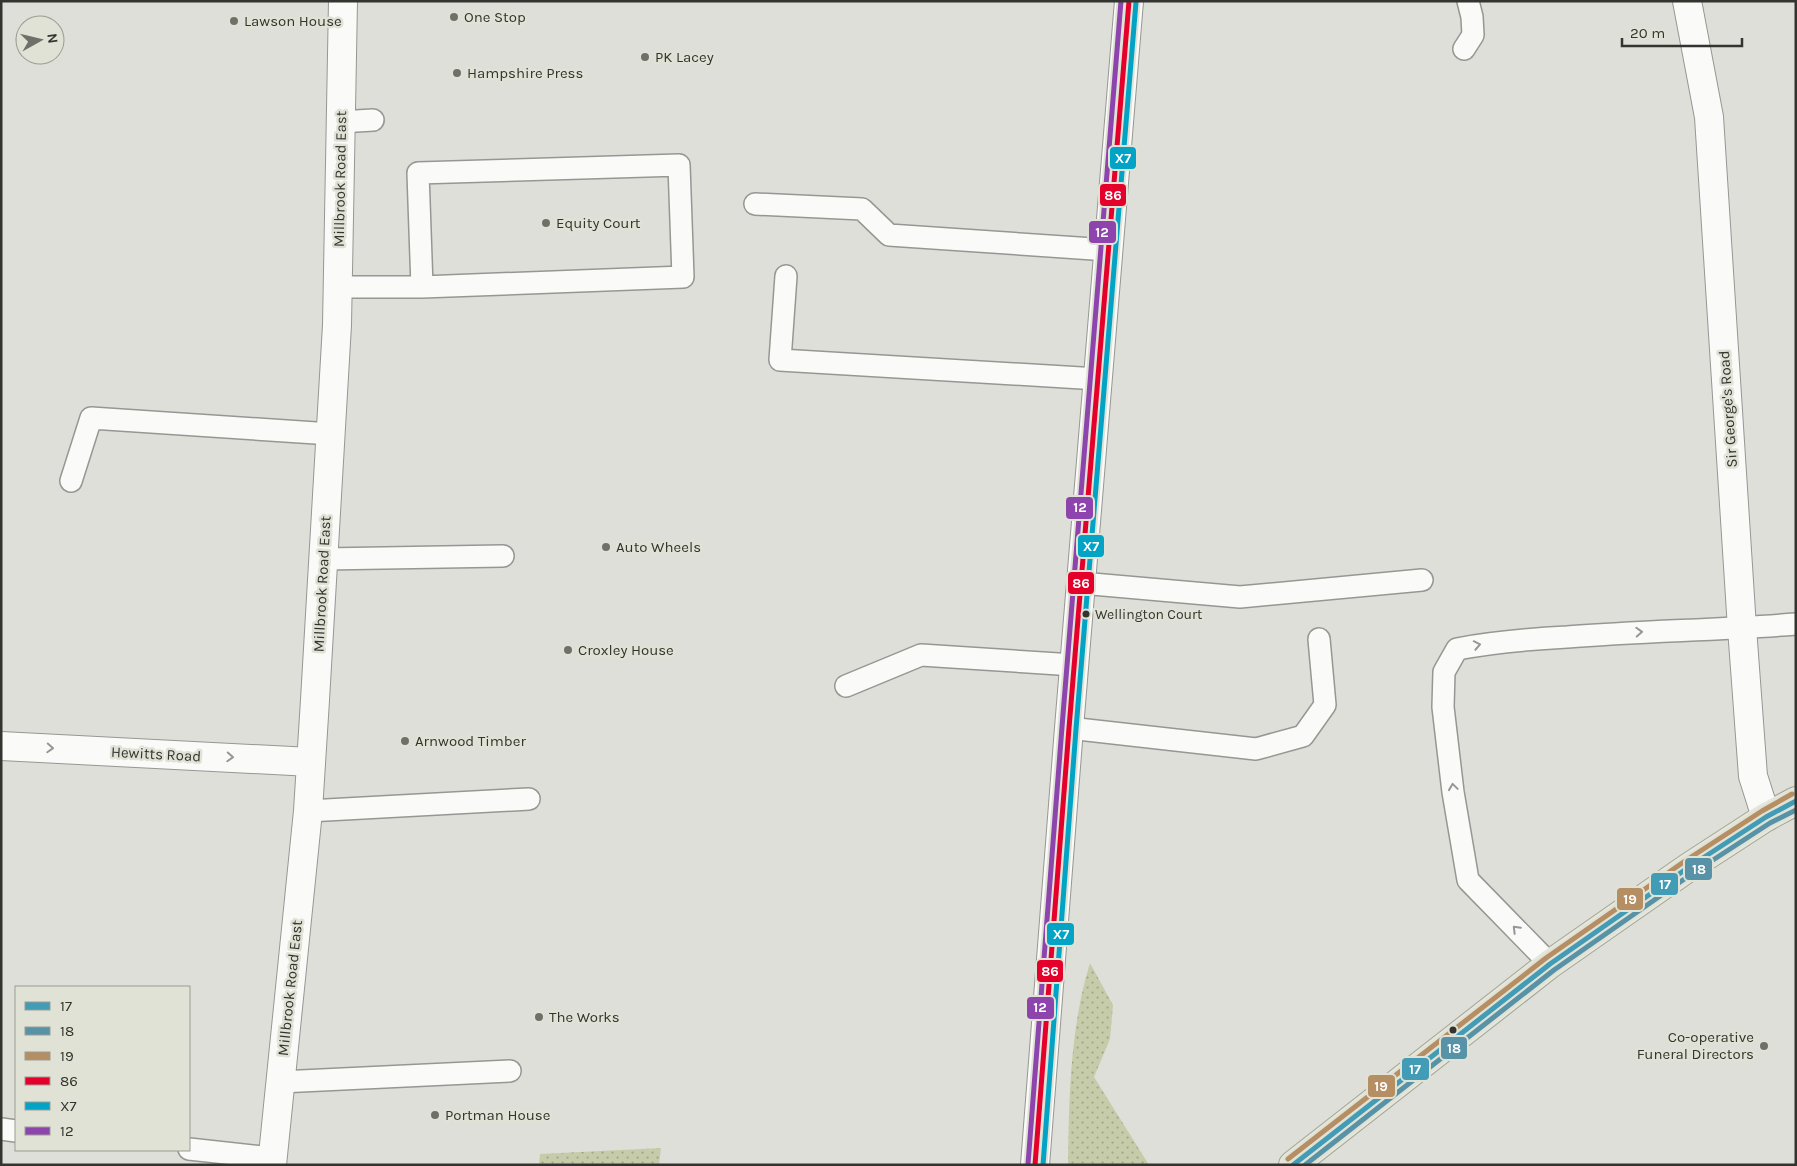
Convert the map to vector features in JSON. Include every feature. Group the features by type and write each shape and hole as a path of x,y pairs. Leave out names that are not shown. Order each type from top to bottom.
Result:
{"main road":[{"path":"1294,1165 1550,964 1689,867 1766,817 1796,801"}],"street":[{"name":"Millbrook Road East","path":"272,1162 308,811 324,560 338,287 343,1"},
{"path":"1035,1165 1129,1"},
{"name":"Sir George's Road","path":"1686,1 1709,117 1753,776 1766,817"},
{"name":"Hewitts Road","path":"1,746 311,762"}],"lane":[{"path":"1464,48 1473,35 1472,17 1468,1"},
{"path":"340,122 373,120"},
{"path":"338,287 422,287 683,277 679,165 418,174 422,287"},
{"path":"755,204 862,209 889,235 1108,250"},
{"path":"786,276 780,360 1098,379"},
{"path":"71,481 90,418 331,434"},
{"path":"324,560 503,556"},
{"path":"1081,583 1240,597 1422,580"},
{"path":"1550,964 1468,880 1453,792 1442,707 1444,672 1457,649 1493,642 1636,632 1796,624"},
{"path":"1069,728 1256,749 1303,736 1325,705 1320,639"},
{"path":"846,686 921,655 1074,665"},
{"path":"308,811 530,799"},
{"path":"280,1082 510,1071"},
{"path":"1,1129 15,1131"},
{"path":"190,1149 272,1162"}],"green space":[{"path":"1090,963 1113,1005 1110,1039 1094,1077 1149,1165 1068,1165 1072,1063 1078,1012"},
{"path":"661,1148 659,1165 539,1165 540,1154"}],"transit line":[{"name":"12","path":"1028,1164 1121,1"},
{"name":"86","path":"1035,1165 1129,1"},
{"name":"X7","path":"1043,1165 1076,729 1136,2"},
{"name":"19","path":"1288,1159 1546,958 1685,861 1762,811 1792,794"},
{"name":"17","path":"1293,1165 1550,964 1689,867 1766,817 1796,801"},
{"name":"18","path":"1305,1165 1554,970 1693,873 1770,823 1796,810"}],"place":[{"name":"One Stop","path":"454,17"},
{"name":"Lawson House","path":"234,21"},
{"name":"PK Lacey","path":"645,57"},
{"name":"Hampshire Press","path":"457,73"},
{"name":"Equity Court","path":"546,223"},
{"name":"Auto Wheels","path":"606,547"},
{"name":"Wellington Court","path":"1086,614"},
{"name":"Croxley House","path":"568,650"},
{"name":"Arnwood Timber","path":"405,741"},
{"name":"The Works","path":"539,1017"},
{"name":"Co-operative Funeral Directors","path":"1764,1046"},
{"name":"Portman House","path":"435,1115"}]}
